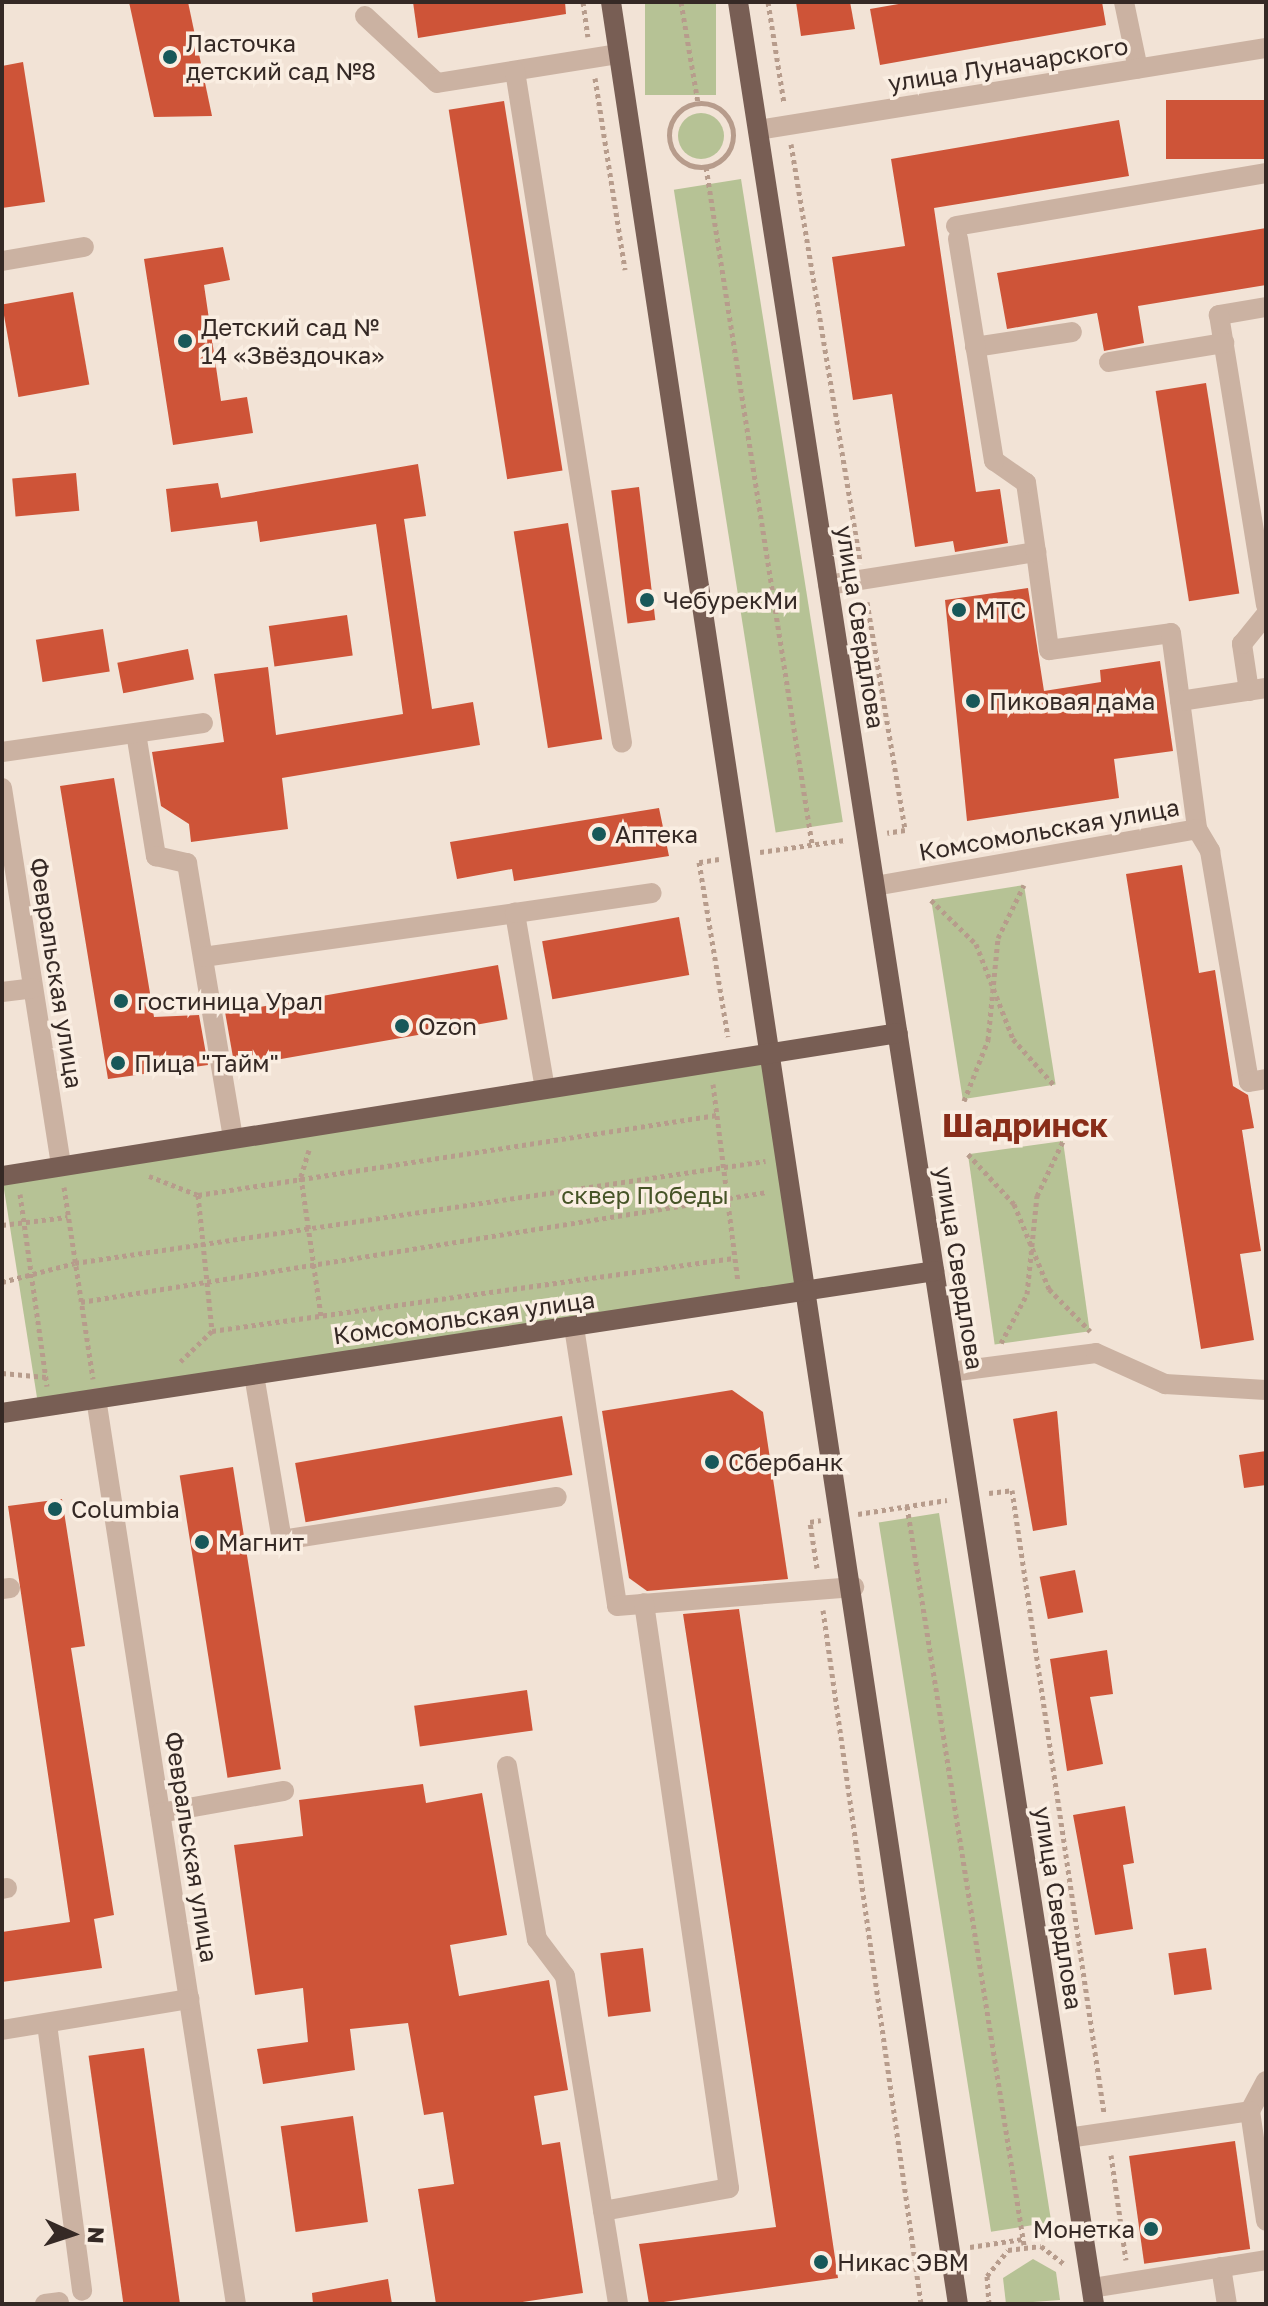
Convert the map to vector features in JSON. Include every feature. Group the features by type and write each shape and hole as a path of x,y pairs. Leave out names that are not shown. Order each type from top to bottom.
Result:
{"main road":[{"path":"611,2 811,1290 958,2304"},
{"name":"улица Свердлова","path":"738,2 1093,2296"},
{"path":"10,1175 898,1033"},
{"name":"Комсомольская улица","path":"2,1413 934,1271"}],"street":[{"path":"1124,2 1138,69"},
{"path":"365,16 437,83 619,54"},
{"name":"улица Луначарского","path":"758,130 1266,48"},
{"path":"515,71 622,743"},
{"path":"1197,829 1171,633 1049,650 1026,483 994,461 957,232 1266,173"},
{"path":"2,261 84,247"},
{"path":"1266,307 1219,315 1266,605"},
{"path":"975,347 1072,332"},
{"path":"1109,362 1224,343"},
{"path":"828,585 1036,552"},
{"path":"1180,701 1258,689 1242,644 1266,614"},
{"path":"2,752 203,723"},
{"path":"136,733 156,856 187,863 233,1139"},
{"name":"Февральская улица","path":"2,788 61,1166"},
{"name":"Комсомольская улица","path":"875,886 1197,829 1210,851 1249,1082 1266,1079"},
{"path":"203,957 652,893"},
{"path":"515,913 545,1089"},
{"path":"2,992 33,988"},
{"path":"574,1327 617,1606 854,1587"},
{"path":"950,1372 1096,1353 1165,1384 1266,1390"},
{"path":"254,1375 282,1540 557,1497"},
{"name":"Февральская улица","path":"96,1398 236,2304"},
{"path":"603,2211 729,2188 644,1603"},
{"path":"507,1766 537,1939 565,1976 618,2304"},
{"path":"160,1813 284,1791"},
{"path":"2,2030 189,1999"},
{"path":"47,2024 82,2291"},
{"path":"1266,2081 1258,2110 1266,2221"},
{"path":"1068,2138 1258,2110"},
{"path":"1093,2296 1129,2282 1266,2260"},
{"path":"1221,2267 1227,2304"}],"path":[{"path":"681,2 698,103"},
{"path":"698,103 722,110 733,127 726,156 706,167 681,160 670,143 677,114 698,103"},
{"path":"706,167 812,844"},
{"path":"964,1101 988,1040 998,938 1024,885"},
{"path":"931,900 976,944 1013,1039 1054,1085"},
{"path":"709,1063 741,1301"},
{"path":"107,1159 198,1195 717,1115"},
{"path":"316,1126 301,1177 321,1316"},
{"path":"999,1346 1027,1294 1037,1196 1063,1141"},
{"path":"968,1154 1014,1204 1049,1289 1090,1331"},
{"path":"2,1282 32,1277 75,1263 790,1157"},
{"path":"61,1166 96,1398"},
{"path":"10,1175 24,1222 50,1405"},
{"path":"81,1302 795,1187"},
{"path":"198,1195 212,1331"},
{"path":"2,1225 68,1217"},
{"path":"150,1390 212,1331 734,1258"},
{"path":"2,1373 46,1377"},
{"path":"921,2304 810,1522 1012,1490 1129,2282"},
{"path":"907,1506 1024,2245"},
{"path":"989,2304 995,2261 1024,2245 1056,2254"}],"green space":[{"path":"645,2 716,2 716,95 645,95"},
{"path":"701,113 717,120 724,136 717,152 701,159 685,152 678,136 685,120"},
{"path":"741,179 843,822 776,833 674,190"},
{"path":"1024,885 1056,1085 963,1099 931,900"},
{"name":"сквер Победы","path":"774,1052 812,1290 39,1412 2,1174"},
{"path":"1063,1141 1090,1331 995,1344 968,1154"},
{"path":"939,1513 1051,2222 991,2232 879,1523"},
{"path":"1033,2259 1056,2272 1060,2300 1006,2304 1003,2278"}],"building":[{"name":"Ласточка детский сад №8","path":"129,2 188,2 212,116 154,117"},
{"path":"413,2 565,2 566,14 418,38"},
{"path":"796,2 850,2 855,29 801,36"},
{"path":"910,2 1102,2 1106,25 880,65 870,9"},
{"path":"23,62 45,202 2,208 2,66"},
{"path":"1166,100 1266,100 1266,159 1166,159"},
{"path":"504,101 563,470 507,479 449,110"},
{"path":"1119,120 1129,176 934,208 976,492 1000,489 1008,543 955,552 953,541 915,547 892,394 853,400 832,257 905,246 891,159"},
{"path":"1266,228 1266,285 1138,306 1144,343 1104,351 1097,313 1007,329 997,273"},
{"name":"Детский сад № 14 «Звёздочка»","path":"223,247 230,280 204,285 221,401 247,397 253,433 173,445 144,259"},
{"path":"73,292 89,385 18,397 2,305"},
{"path":"1206,383 1239,593 1189,601 1156,391"},
{"path":"418,464 426,516 404,519 432,709 473,702 480,745 282,778 288,829 191,842 189,824 161,806 152,752 224,742 214,674 268,667 276,735 403,714 376,524 260,542 257,521 171,532 166,489 218,483 221,498"},
{"path":"76,473 79,511 16,516 12,479"},
{"path":"639,487 655,620 628,623 611,490"},
{"path":"568,523 602,739 548,748 514,532"},
{"path":"1028,588 1044,691 1101,682 1100,670 1160,661 1173,751 1114,759 1119,798 967,821 945,600"},
{"path":"347,615 353,656 274,667 269,626"},
{"path":"103,629 110,671 43,682 36,640"},
{"path":"188,649 194,679 123,693 117,663"},
{"path":"114,778 154,1017 199,1015 208,1065 108,1079 60,786"},
{"path":"659,808 669,856 514,881 512,869 457,879 450,842"},
{"path":"1182,865 1199,973 1215,970 1233,1086 1248,1095 1254,1128 1242,1130 1261,1251 1240,1254 1254,1340 1201,1349 1126,874"},
{"path":"679,917 689,975 552,999 542,941"},
{"path":"498,965 508,1019 235,1067 225,1013"},
{"path":"732,1390 763,1412 788,1579 647,1591 629,1578 602,1411"},
{"path":"1057,1411 1067,1525 1033,1531 1013,1419"},
{"path":"562,1416 572,1475 306,1522 295,1463"},
{"path":"1266,1451 1266,1485 1244,1488 1239,1455"},
{"path":"233,1467 281,1769 228,1778 180,1475"},
{"path":"62,1499 85,1646 71,1648 114,1915 94,1919 102,1968 2,1982 2,1932 70,1922 8,1506"},
{"path":"1075,1570 1083,1612 1048,1619 1040,1577"},
{"path":"739,1609 838,2278 649,2304 639,2244 776,2227 683,1614"},
{"path":"1107,1650 1113,1694 1090,1697 1103,1764 1067,1771 1050,1659"},
{"path":"527,1690 533,1731 420,1746 414,1706"},
{"path":"423,1784 426,1803 482,1793 507,1935 450,1945 459,1996 549,1980 568,2090 534,2096 542,2145 560,2142 583,2293 509,2304 436,2304 418,2189 454,2184 443,2112 424,2115 408,2023 350,2029 355,2070 263,2084 257,2049 308,2042 303,1988 255,1995 234,1845 303,1836 299,1800"},
{"path":"1125,1806 1134,1863 1123,1865 1133,1929 1095,1935 1073,1815"},
{"path":"643,1948 651,2012 608,2017 600,1953"},
{"path":"1206,1948 1212,1990 1174,1995 1168,1953"},
{"path":"144,2048 180,2304 123,2304 89,2056"},
{"path":"353,2116 368,2222 296,2232 281,2126"},
{"path":"1235,2141 1250,2249 1144,2264 1129,2156"},
{"path":"388,2279 392,2304 313,2304 312,2293"}],"place":[{"name":"Ласточка детский сад №8","path":"170,57"},
{"name":"Детский сад № 14 «Звёздочка»","path":"185,341"},
{"name":"ЧебурекМи","path":"647,600"},
{"name":"МТС","path":"959,610"},
{"name":"Пиковая дама","path":"973,701"},
{"name":"Аптека","path":"599,834"},
{"name":"гостиница Урал","path":"121,1001"},
{"name":"Ozon","path":"402,1026"},
{"name":"Пица \"Тайм\"","path":"118,1063"},
{"name":"Сбербанк","path":"712,1462"},
{"name":"Columbia","path":"55,1509"},
{"name":"Магнит","path":"202,1542"},
{"name":"Монетка","path":"1151,2229"},
{"name":"Никас ЭВМ","path":"821,2262"}],"district":[{"name":"Шадринск","path":"1025,1125"}]}
